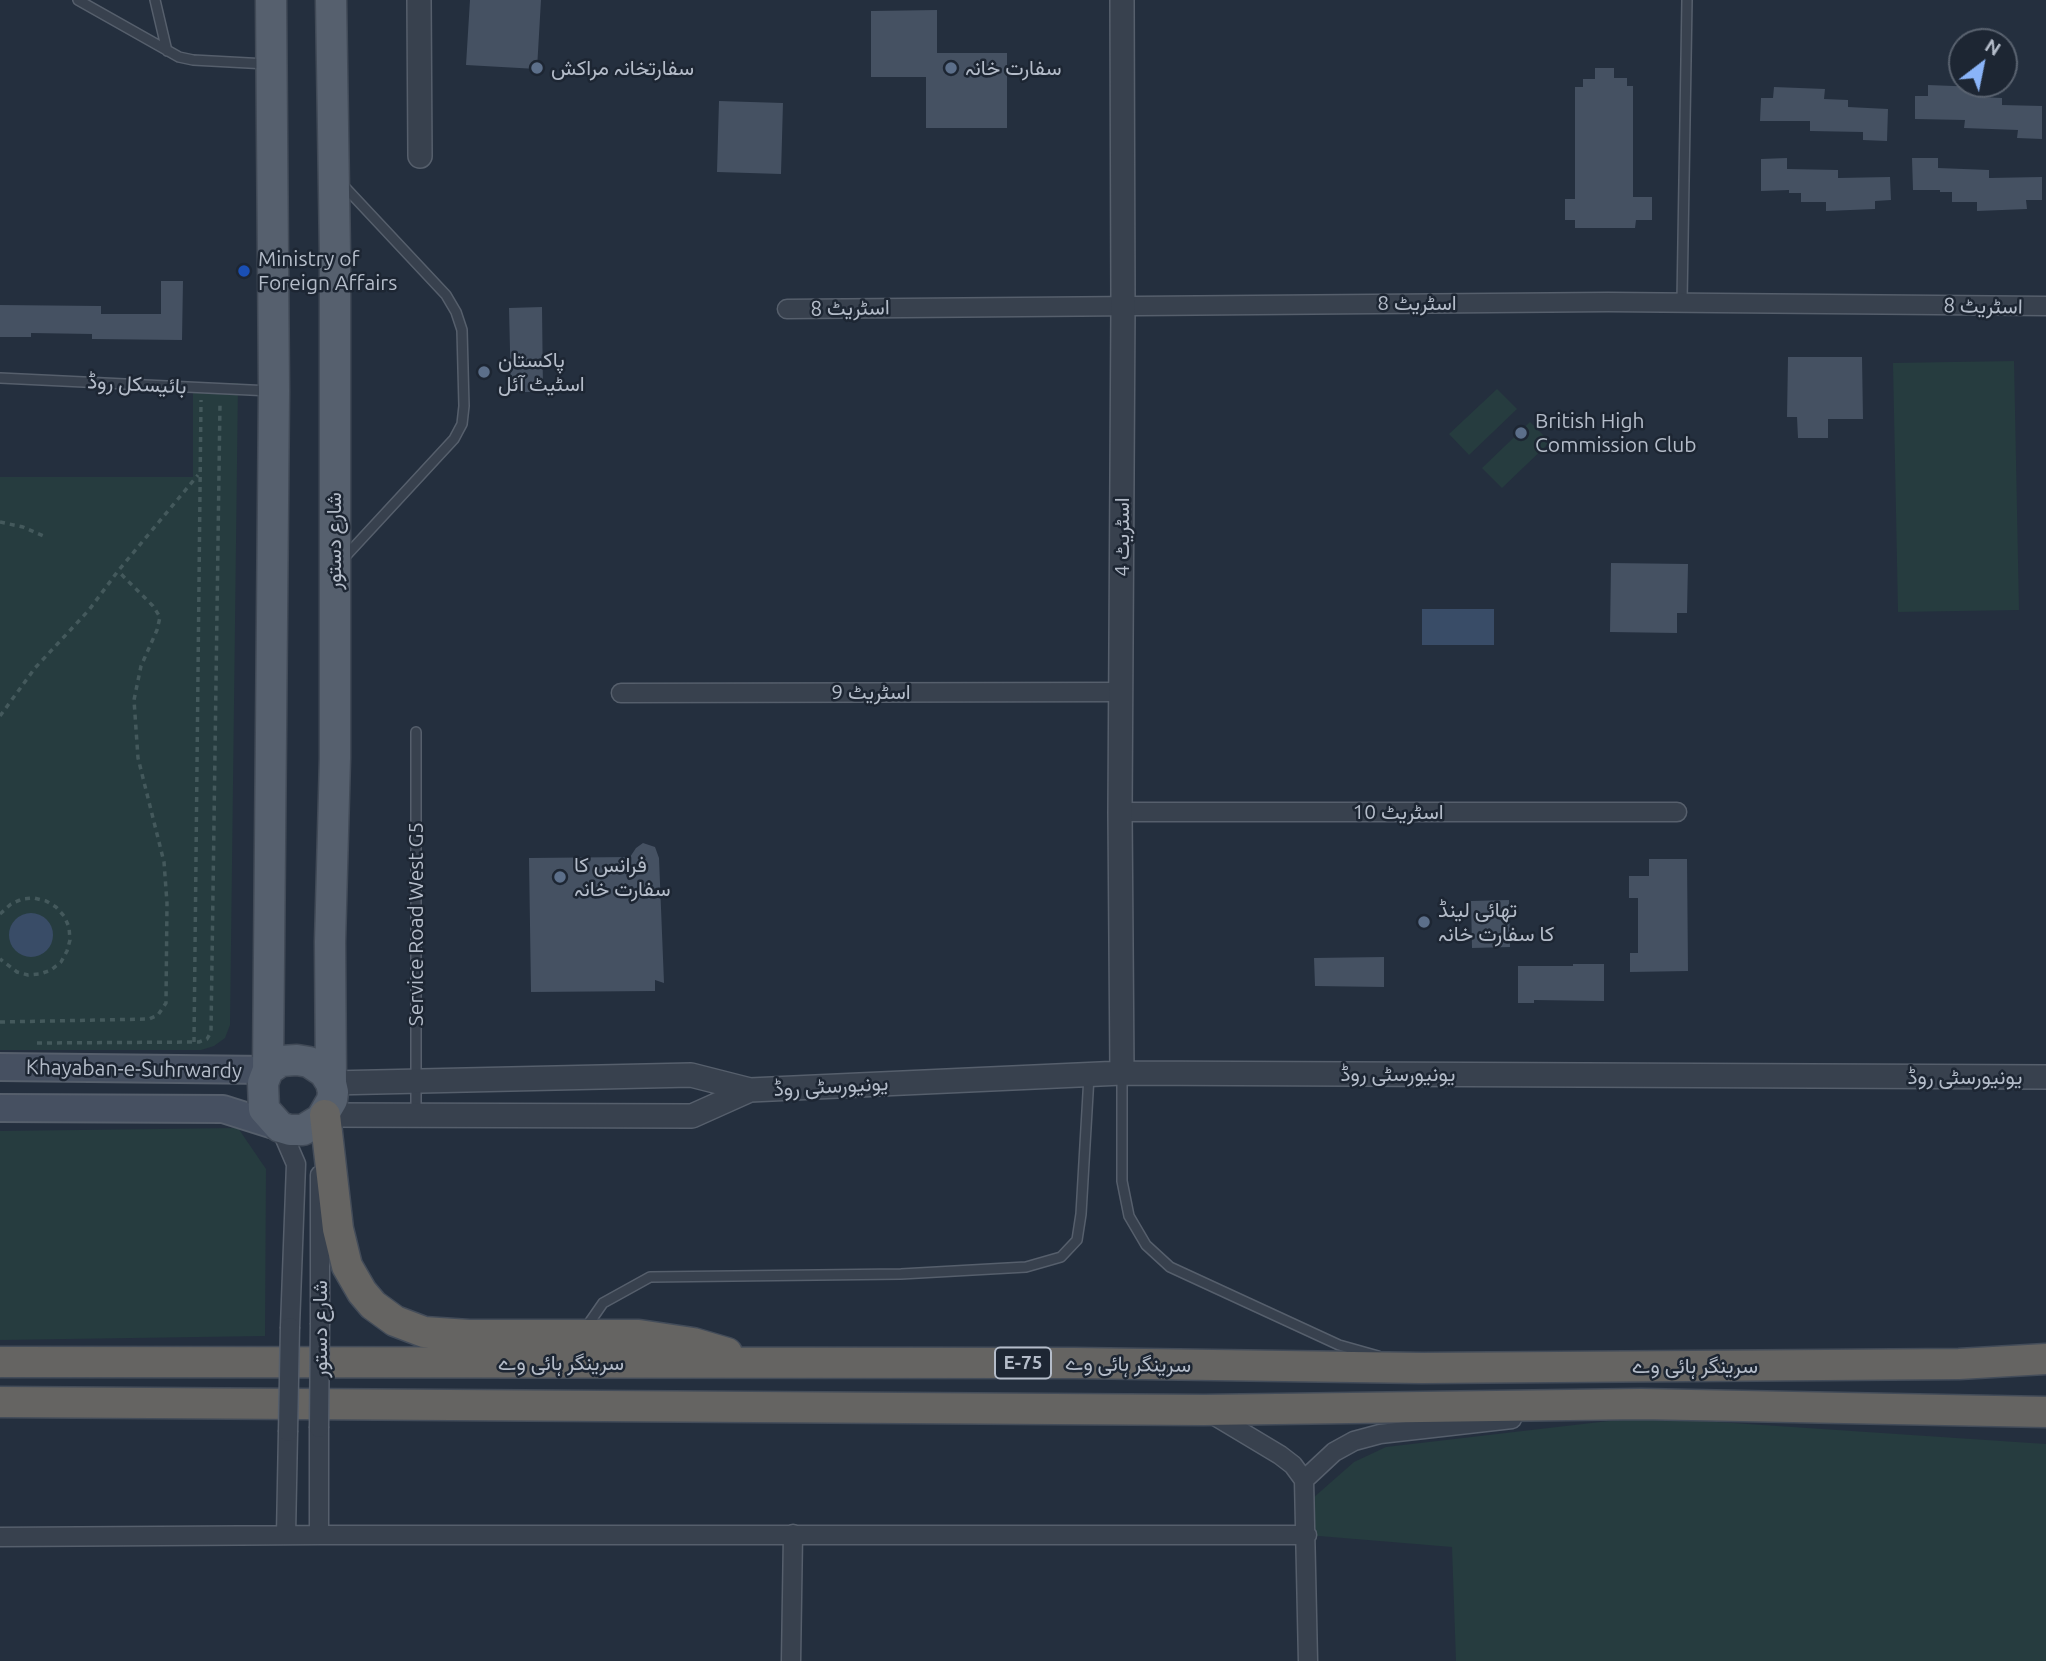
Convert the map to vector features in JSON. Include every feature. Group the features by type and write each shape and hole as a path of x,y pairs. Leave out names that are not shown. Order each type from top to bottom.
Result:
{"highway":[{"path":"320,1119 330,1143 338,1229 347,1266 373,1305 395,1321 424,1332 469,1335 639,1335 693,1343 761,1363"},
{"name":"سرینگر ہائی وے","path":"0,1362 1076,1363 1422,1368 1959,1364 2046,1359"},
{"name":"سرینگر ہائی وے","path":"0,1402 1204,1410 1641,1404 2046,1412"}],"main road":[{"path":"268,1070 281,1061 297,1060 309,1062 324,1072 331,1083 332,1100 320,1119 303,1130 279,1127 264,1109 263,1083 268,1070 274,391 271,0"},
{"name":"شارع دستور","path":"331,0 335,758 330,942 331,1083"},
{"name":"Khayaban-e-Suhrwardy","path":"0,1067 268,1070"},
{"path":"165,1069 167,1108"},
{"name":"Khayaban-e-Suhrwardy","path":"0,1108 223,1109 279,1127"}],"street":[{"path":"419,0 420,156"},
{"name":"اسٹریٹ 4","path":"1122,0 1122,1073"},
{"name":"اسٹریٹ 8","path":"787,309 1682,302 2046,306"},
{"name":"اسٹریٹ 9","path":"621,692 1121,692"},
{"name":"اسٹریٹ 10","path":"1120,812 1677,812"},
{"name":"یونیورسٹی روڈ","path":"331,1083 691,1075 750,1090 1122,1073 2046,1077"},
{"name":"یونیورسٹی روڈ","path":"320,1119 416,1115 692,1116 750,1090"},
{"name":"شارع دستور","path":"319,1535 320,1119"},
{"name":"شارع دستور","path":"279,1127 296,1164 286,1535"},
{"path":"1304,1480 1334,1452 1354,1441 1380,1434 1641,1404"},
{"path":"1204,1410 1280,1455 1293,1465 1304,1480 1308,1661"},
{"path":"0,1538 286,1535 1307,1535"},
{"path":"791,1661 793,1535"}],"lane":[{"path":"78,0 167,51 193,60 272,64"},
{"path":"155,0 167,51"},
{"path":"1682,302 1687,0"},
{"path":"333,175 446,295 456,312 463,330 464,406 462,424 454,439 334,568"},
{"name":"بائیسکل روڈ","path":"0,378 274,391"},
{"name":"Service Road West G5","path":"416,732 416,1115"},
{"path":"1122,1073 1122,1181 1129,1216 1146,1245 1170,1267 1320,1337 1339,1345 1422,1368"},
{"path":"581,1335 603,1303 650,1277 901,1274 1027,1267 1061,1257 1077,1240 1082,1214 1089,1074"}],"path":[{"path":"194,1042 201,387"},
{"path":"26,1043 194,1042 207,1039 211,1032 220,388"},
{"path":"0,716 35,668 89,610 200,473"},
{"path":"0,522 23,527 46,537"},
{"path":"0,1022 149,1019 158,1015 166,1003 167,903 164,862 138,758 134,700 141,666 157,631 160,617 153,606 118,571"},
{"path":"0,914 22,899 46,901 64,916 69,927 69,940 61,962 40,974 17,972 0,959"}],"green space":[{"path":"2014,361 2019,610 1898,612 1893,363"},
{"path":"193,383 238,383 230,1025 225,1038 214,1046 201,1050 0,1050 0,477 193,477"},
{"path":"1497,389 1517,409 1469,455 1449,434"},
{"path":"1530,422 1550,442 1502,488 1482,468"},
{"path":"238,1128 266,1169 265,1336 0,1340 0,1131"},
{"path":"1643,1417 2046,1444 2046,1661 1456,1661 1452,1547 1307,1535 1313,1498 1354,1462 1386,1447"}],"water":[{"path":"1422,609 1494,609 1494,645 1422,645"},
{"path":"31,913 46,920 53,935 46,950 31,957 16,950 9,935 16,920"}],"building":[{"path":"470,0 541,0 537,69 466,65"},
{"path":"937,10 937,53 1007,53 1007,128 926,128 926,77 871,77 871,11"},
{"path":"1595,68 1614,68 1614,78 1627,78 1627,86 1633,86 1633,197 1652,197 1652,220 1636,220 1635,228 1575,228 1575,220 1565,220 1565,199 1575,199 1575,87 1583,87 1583,79 1595,79"},
{"path":"1928,85 1948,86 1948,98 2002,98 2002,105 2042,106 2042,139 2017,138 2018,130 1964,128 1965,120 1915,119 1915,96 1928,96"},
{"path":"1774,87 1825,89 1824,99 1848,100 1848,107 1888,109 1887,141 1863,140 1863,132 1810,131 1810,121 1760,121 1761,98 1773,98"},
{"path":"719,101 783,103 781,174 717,172"},
{"path":"1787,158 1787,169 1838,170 1838,178 1890,177 1891,200 1875,201 1875,209 1826,211 1826,202 1801,202 1801,193 1789,193 1789,190 1761,191 1761,159"},
{"path":"1912,158 1938,158 1938,168 1989,170 1989,178 2042,177 2042,200 2026,200 2027,209 1977,211 1977,202 1952,202 1952,192 1913,190"},
{"path":"161,281 183,281 182,340 92,339 92,334 31,333 31,337 0,337 0,305 101,306 101,314 161,314"},
{"path":"542,307 543,392 511,392 509,308"},
{"path":"1788,357 1862,357 1863,419 1828,419 1828,438 1798,438 1797,417 1787,417"},
{"path":"1611,563 1688,564 1687,613 1677,613 1677,633 1610,632"},
{"path":"643,843 655,847 659,858 664,983 655,980 655,991 531,992 529,858 630,857"},
{"path":"1649,859 1687,859 1688,971 1630,972 1630,953 1638,953 1638,898 1629,898 1629,876 1649,876"},
{"path":"1509,900 1510,947 1472,948 1471,901"},
{"path":"1384,957 1384,987 1315,986 1314,958"},
{"path":"1604,964 1604,1001 1534,1000 1534,1003 1518,1003 1518,966"}],"place":[{"name":"سفارتخانہ مراکش","path":"537,68"},
{"name":"سفارت خانہ","path":"951,68"},
{"name":"Ministry of Foreign Affairs","path":"244,271"},
{"name":"پاکستان اسٹیٹ آئل","path":"484,372"},
{"name":"British High Commission Club","path":"1521,433"},
{"name":"فرانس کا سفارت خانہ","path":"560,877"},
{"name":"تھائی لینڈ کا سفارت خانہ","path":"1424,922"}]}
